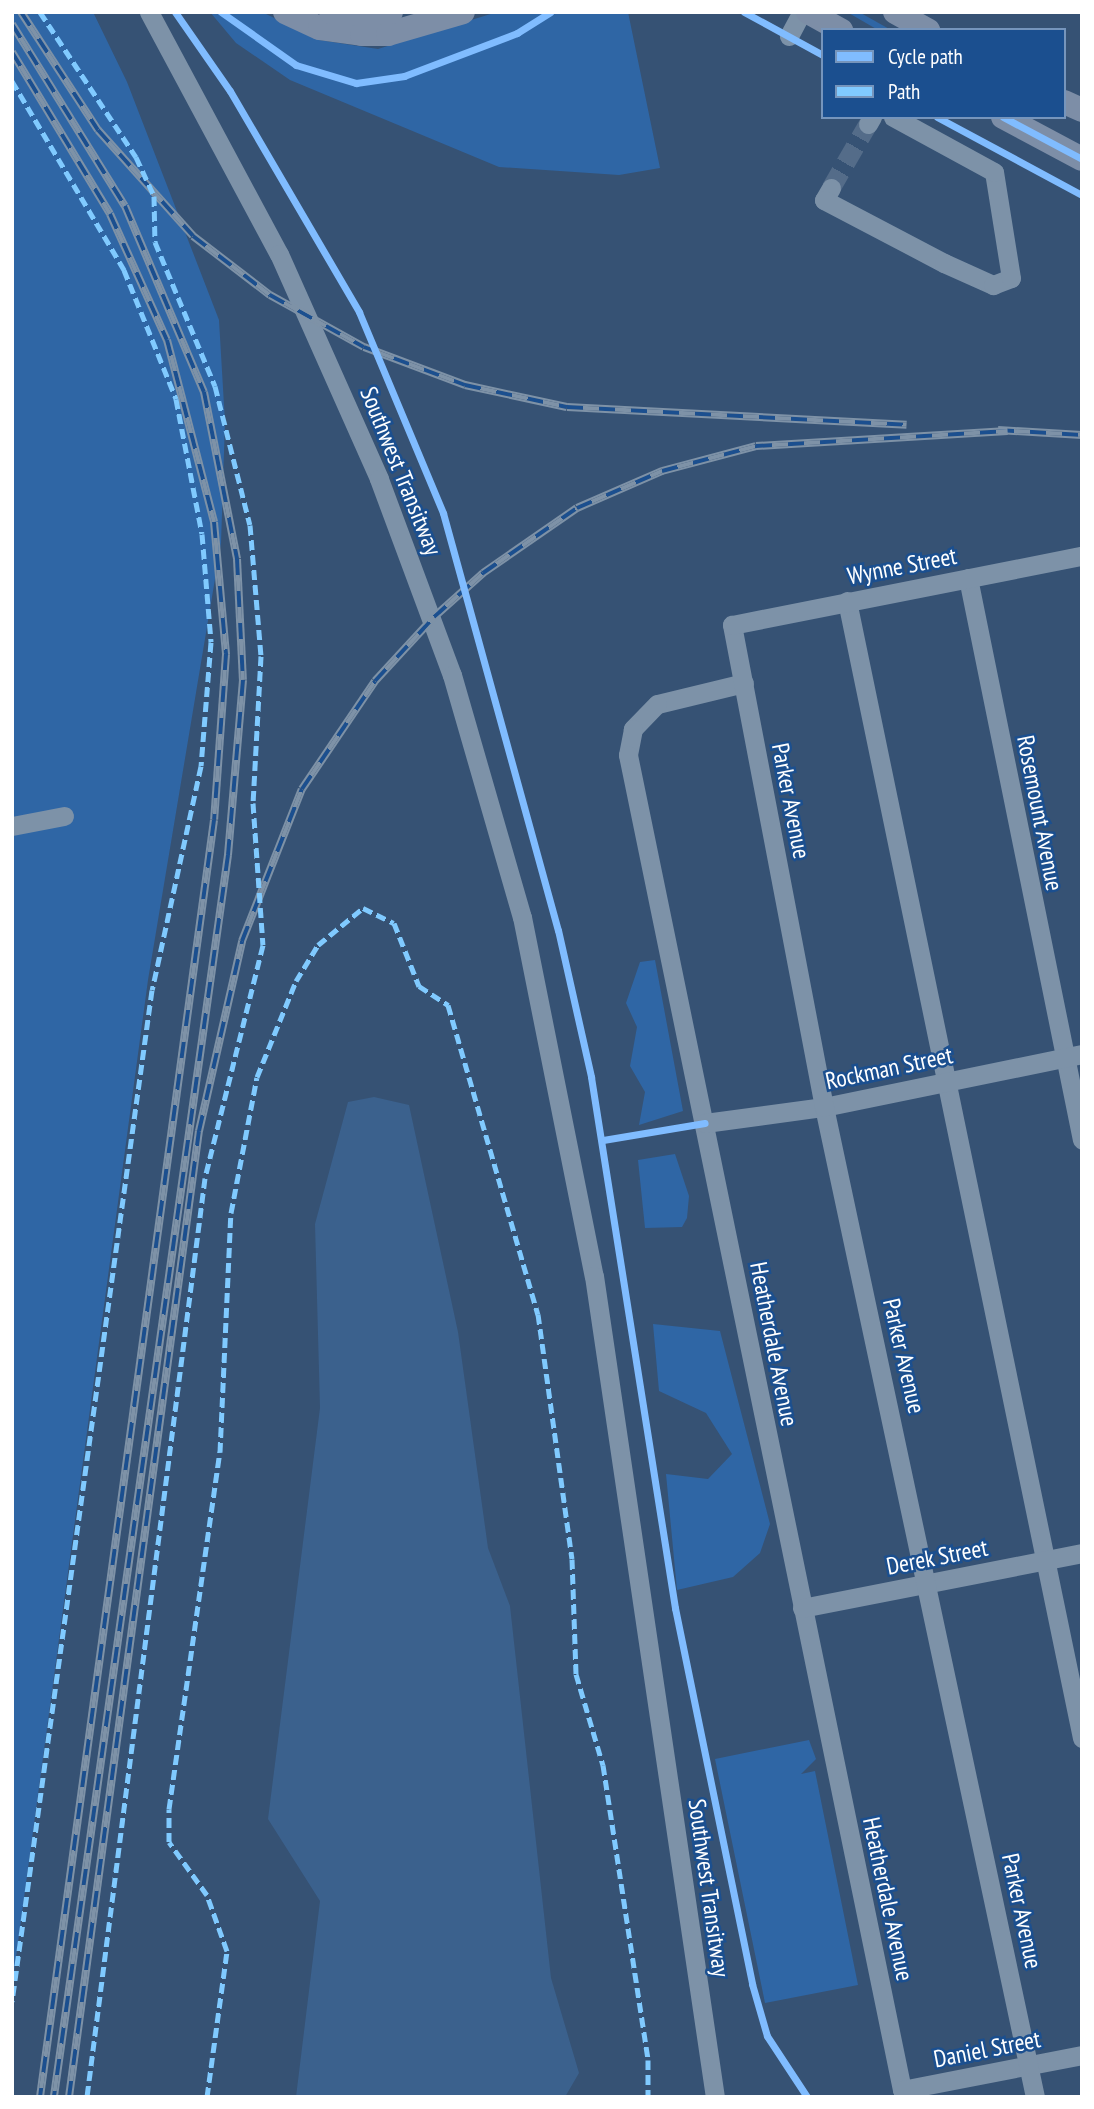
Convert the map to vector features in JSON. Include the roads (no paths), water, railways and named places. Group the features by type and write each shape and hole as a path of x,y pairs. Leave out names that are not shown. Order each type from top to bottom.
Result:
{"main road":[{"path":"285,12 320,28 362,34 408,30 463,12"},
{"path":"331,12 391,12"},
{"path":"808,12 837,28"},
{"path":"895,12 924,28"},
{"path":"1066,103 1082,110"},
{"path":"1007,119 1082,159"}],"street":[{"name":"Southwest Transitway","path":"149,12 279,254 379,479 452,675 522,917 594,1276 715,2097"},
{"path":"789,36 802,12"},
{"path":"831,188 824,200 964,273 993,285 1011,278 994,172 897,119"},
{"name":"Wynne Street","path":"732,625 1082,555"},
{"name":"Rosemount Avenue","path":"968,578 1073,1055 1082,1140"},
{"path":"847,601 1082,1738"},
{"name":"Parker Avenue","path":"732,625 824,1107 930,1584 1035,2097"},
{"name":"Heatherdale Avenue","path":"744,683 657,704 634,729 628,755 902,2090"},
{"path":"12,826 64,816"},
{"name":"Rockman Street","path":"705,1123 824,1107 1073,1055"},
{"name":"Derek Street","path":"802,1608 1082,1553"},
{"name":"Daniel Street","path":"902,2090 1082,2054"}],"tunnel":[{"path":"831,188 868,124"}],"railway":[{"path":"21,12 98,130 193,236 270,295 364,347 465,385 567,407 907,425"},
{"path":"12,24 125,206 204,392 237,559 243,680 228,855 54,2097"},
{"path":"12,52 110,214 167,340 214,522 226,654 214,820 40,2097"},
{"path":"998,430 1082,435"},
{"path":"69,2097 199,1131 242,941 302,789 375,681 434,617 483,573 577,508 662,471 756,446 1008,431"}]}
